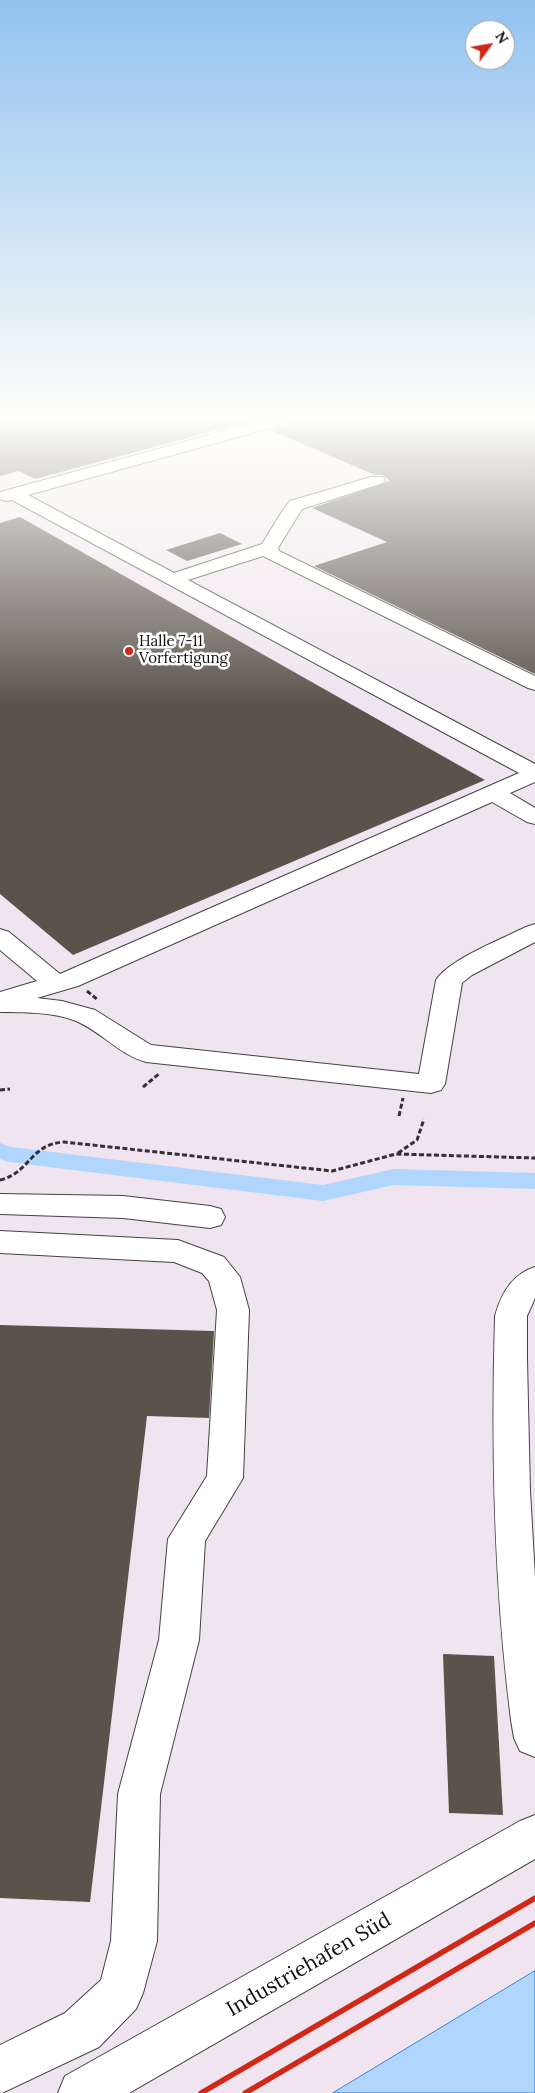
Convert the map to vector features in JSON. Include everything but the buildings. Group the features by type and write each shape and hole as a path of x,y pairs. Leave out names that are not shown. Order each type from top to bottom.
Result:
{"street":[{"path":"38,512 173,579 535,774"},
{"path":"173,579 269,548 290,512"},
{"path":"269,548 271,554 535,684"},
{"path":"0,1003 57,985 535,774"},
{"path":"494,793 535,816"},
{"path":"0,1003 71,1011 93,1018 129,1046 146,1054 431,1084 449,980 463,969 535,932"},
{"path":"0,937 57,985"},
{"path":"0,1204 123,1207 210,1217"},
{"path":"0,1242 178,1251 213,1265 224,1277 233,1310 225,1478 186,1539 178,1640 139,1794 134,1941 120,1993 82,2030 0,2070"},
{"path":"535,1279 522,1288 511,1316 510,1406 518,1619 526,1668 530,1718 535,1738"},
{"name":"Industriehafen Süd","path":"82,2093 535,1836"}],"path":[{"path":"57,985 75,992 84,989 105,1006"},
{"path":"0,1090 10,1089"},
{"path":"0,1180 13,1177 43,1147 56,1143 81,1142 332,1171 396,1154 411,1147 420,1139 424,1119"},
{"path":"396,1154 535,1158"}],"shaded area":[{"path":"0,512 535,512 535,1971 333,2093 0,2093"}],"water":[{"path":"535,1971 535,2093 333,2093"}],"waterway":[{"path":"0,1151 9,1154 323,1193 394,1177 535,1181"}],"railway":[{"path":"201,2093 535,1898"},
{"path":"245,2093 535,1923"}],"place":[{"name":"Halle 7-11 Vorfertigung","path":"129,651"}]}
